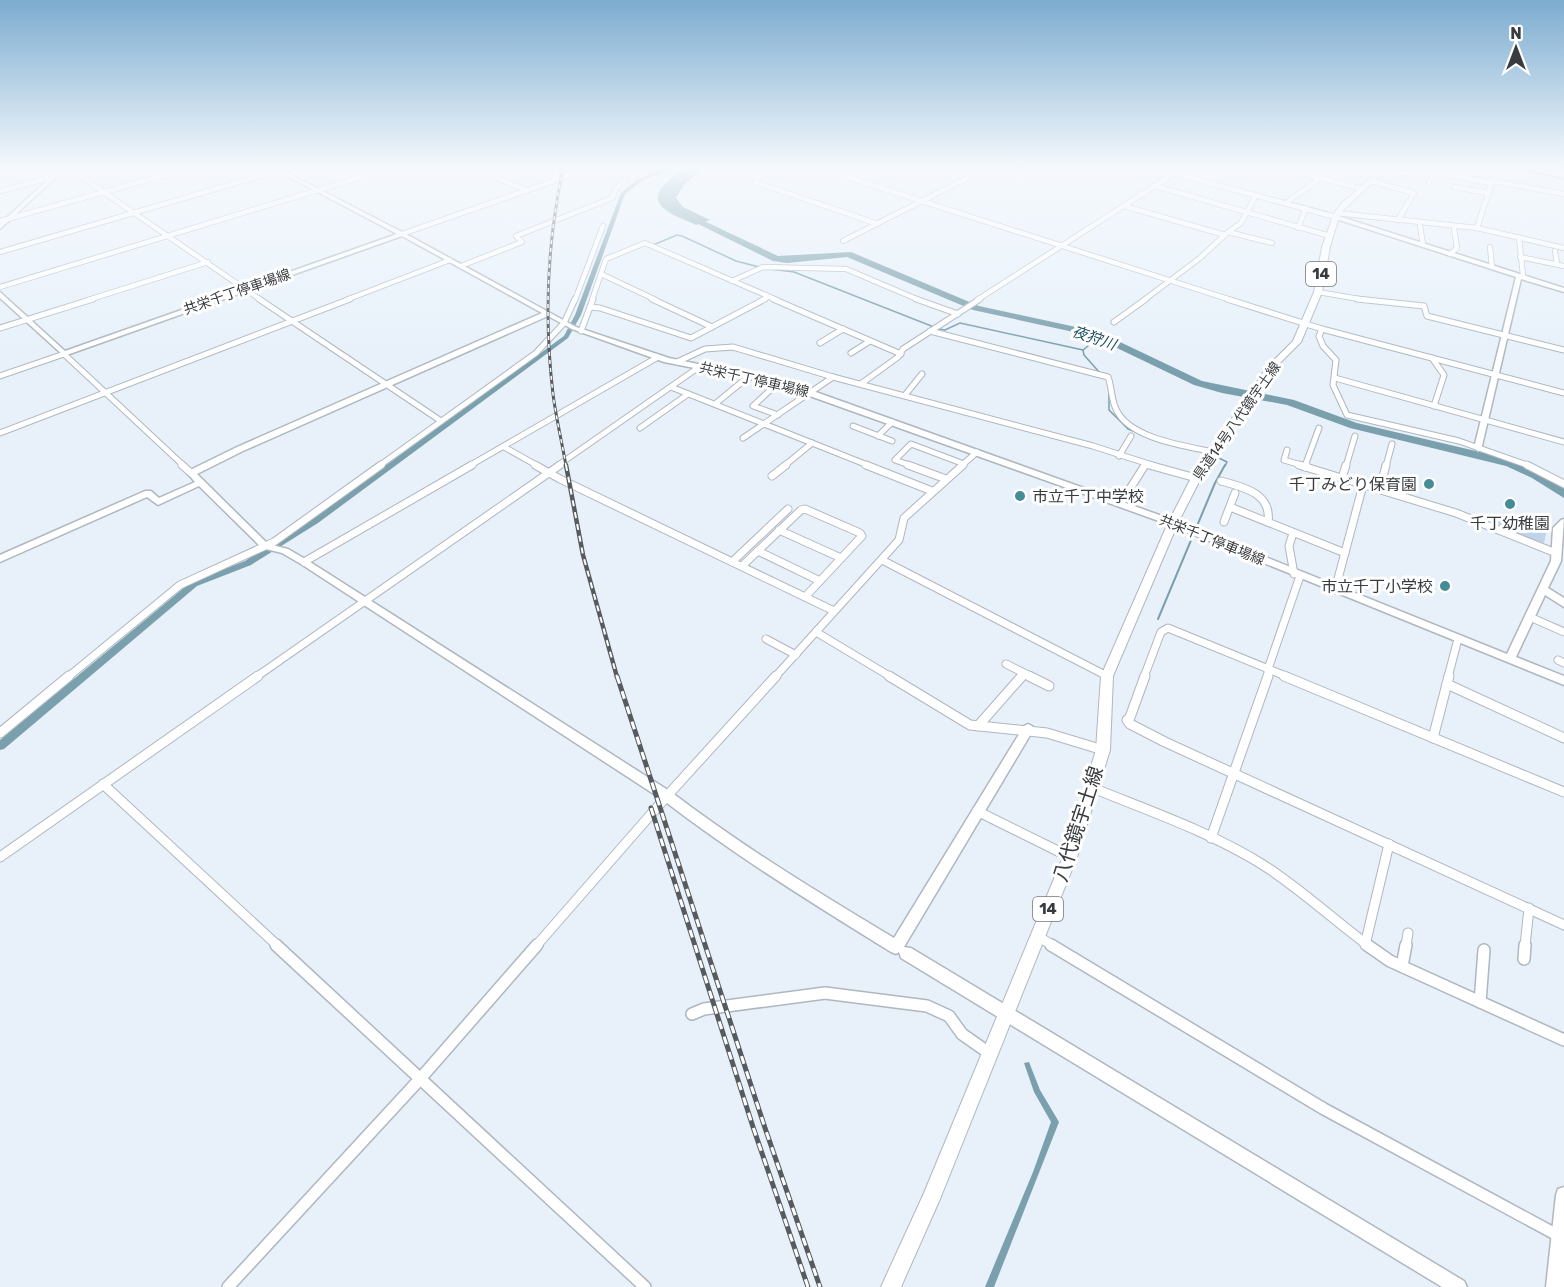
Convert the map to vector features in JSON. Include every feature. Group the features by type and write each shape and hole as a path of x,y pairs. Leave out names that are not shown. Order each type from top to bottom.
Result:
{"main road":[{"name":"県道14号八代鏡宇土線","path":"1176,524 1196,478 1271,367 1297,342 1318,292 1331,229"},
{"name":"八代鏡宇土線","path":"891,1287 931,1199 1070,858 1103,750 1107,676 1176,524"}],"street":[{"path":"0,252 77,229"},
{"path":"159,229 247,288 290,321 441,421"},
{"path":"0,287 191,229"},
{"path":"393,229 402,234 416,229"},
{"path":"460,266 522,242 516,236 534,229"},
{"path":"0,733 180,585 274,542 536,353 564,323 602,229"},
{"path":"843,241 864,229"},
{"path":"1007,229 1303,324 1564,393"},
{"path":"862,383 933,328 1089,229"},
{"path":"1205,229 1272,243"},
{"path":"1114,322 1200,258 1233,229"},
{"path":"1302,229 1329,236"},
{"path":"1377,229 1564,290"},
{"path":"1420,229 1423,245"},
{"path":"1450,254 1457,249 1454,229"},
{"path":"1482,229 1564,248"},
{"name":"共栄千丁停車場線","path":"64,354 402,234 578,330 658,357 699,368 778,383 810,393 1121,503 1564,681"},
{"path":"1478,447 1497,375 1518,278 1523,274 1519,239"},
{"path":"578,330 590,307 606,259 645,243 901,354"},
{"path":"1490,247 1492,267"},
{"path":"1555,251 1557,264"},
{"path":"1520,257 1564,266"},
{"path":"0,433 450,260"},
{"path":"0,328 208,262"},
{"path":"732,281 759,268 846,269 932,306 959,313"},
{"path":"601,274 712,327"},
{"path":"1318,292 1383,303 1424,306 1427,316 1564,350"},
{"path":"0,294 191,473 265,546 285,551 304,562 667,796 718,836 779,877 896,947 1028,729"},
{"path":"590,307 600,308 691,338 768,297"},
{"path":"191,473 240,448 547,314"},
{"path":"933,328 1108,377 1113,386 1115,409 1122,420 1137,430 1212,454"},
{"path":"1322,328 1319,336 1323,346 1336,360 1333,385 1347,415 1478,447 1525,463 1564,484"},
{"path":"820,343 843,329"},
{"path":"851,353 870,341"},
{"path":"677,362 705,349 724,346 1093,446 1119,456 1196,478"},
{"path":"0,376 64,354"},
{"path":"304,562 658,357"},
{"path":"1432,358 1444,375 1434,406"},
{"path":"0,857 699,368"},
{"path":"905,395 922,374"},
{"path":"715,404 748,377"},
{"path":"743,438 833,377"},
{"path":"1335,378 1564,442"},
{"path":"778,383 753,406 778,415"},
{"path":"671,387 932,491"},
{"path":"640,428 688,394"},
{"path":"878,436 892,422"},
{"path":"853,426 892,441"},
{"path":"1305,467 1319,428"},
{"path":"1119,456 1131,436"},
{"path":"1342,478 1354,436"},
{"path":"772,476 812,443"},
{"path":"946,479 895,460 911,444 964,464"},
{"path":"1380,489 1392,444"},
{"path":"504,447 549,474 834,611"},
{"path":"1287,450 1280,459 1456,513 1556,553"},
{"path":"228,1287 420,1079 667,796 882,560 899,540 904,518 977,452"},
{"path":"1121,503 1145,464"},
{"path":"1221,480 1258,495 1270,508 1268,522"},
{"path":"0,559 148,493 158,502 200,483"},
{"path":"1335,590 1363,485"},
{"path":"1224,522 1235,493"},
{"path":"1230,507 1345,553"},
{"path":"732,562 788,509"},
{"path":"742,566 801,510 805,509 860,533 862,536 805,597"},
{"path":"1510,659 1556,561 1558,528 1564,522"},
{"path":"779,530 841,558"},
{"path":"1211,838 1268,677 1268,669 1297,575 1289,546 1293,533"},
{"path":"758,551 820,581"},
{"path":"882,560 1107,676"},
{"path":"1543,590 1564,603"},
{"path":"1530,617 1564,632"},
{"path":"1564,792 1165,628 1161,632 1127,720 1139,729 1564,925"},
{"path":"816,632 970,725 1028,729 1103,750"},
{"path":"766,639 796,655"},
{"path":"1433,738 1458,639"},
{"path":"1006,664 1049,686"},
{"path":"978,726 1024,674"},
{"path":"1447,684 1564,738"},
{"path":"103,784 645,1287"},
{"path":"1093,788 1211,838 1280,876 1365,945 1402,966 1564,1040"},
{"path":"977,812 1070,858"},
{"path":"1365,945 1389,844"},
{"path":"1524,959 1528,908"},
{"path":"1402,966 1408,933"},
{"path":"1037,936 1324,1109 1559,1236"},
{"path":"1480,1002 1484,950"},
{"path":"906,953 1458,1287"},
{"path":"692,1014 704,1009 796,995 825,993 927,1006 949,1016 962,1034 989,1053"},
{"path":"1555,1287 1564,1195"}],"shaded area":[{"path":"1493,514 1499,516 1501,514 1547,529 1544,543 1490,525"},
{"path":"1029,1062 1040,1090 1059,1122 994,1287 985,1287 1033,1172 1051,1122 1034,1092 1024,1063"}],"waterway":[{"path":"0,746 194,584 248,563 315,521 566,337 578,315 610,229"},
{"name":"夜狩川","path":"715,229 776,259 848,254 976,308 1095,334 1198,383 1222,390 1290,402 1354,426 1510,463 1536,475 1564,494"},
{"path":"653,245 677,235 682,236 736,261 763,268 794,272 939,329 945,330 960,323 1083,350"},
{"name":"夜狩川","path":"1094,341 1095,334"},
{"path":"1083,350 1088,346"},
{"path":"1083,350 1084,355 1100,373"},
{"path":"1109,394 1109,410 1128,429 1136,432"},
{"path":"1215,456 1227,462 1225,466"},
{"path":"1158,619 1215,483 1225,465"}],"railway":[{"path":"553,229 548,309 550,366 566,466"},
{"path":"566,465 583,555 617,677"},
{"path":"617,676 765,1128 820,1287"},
{"path":"651,808 753,1127 808,1287"}],"place":[{"name":"千丁みどり保育園","path":"1429,484"},
{"name":"市立千丁中学校","path":"1020,496"},
{"name":"千丁幼稚園","path":"1510,504"},
{"name":"市立千丁小学校","path":"1445,586"}]}
